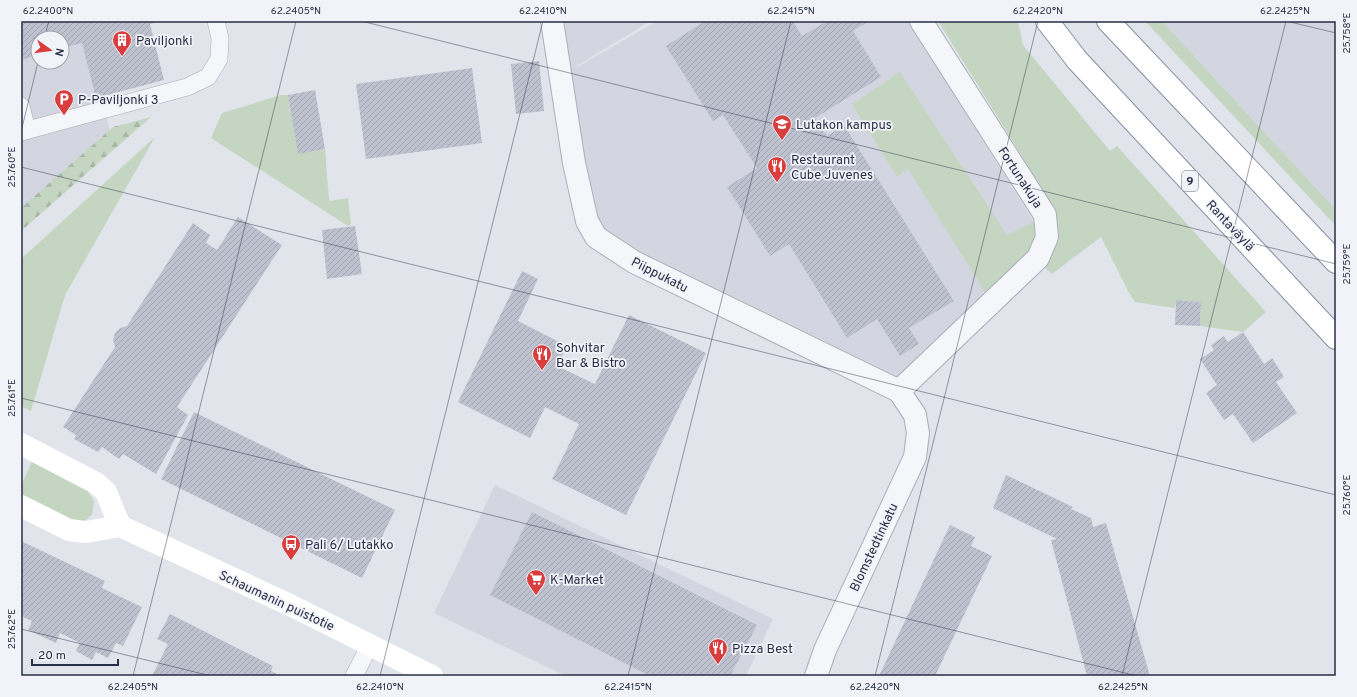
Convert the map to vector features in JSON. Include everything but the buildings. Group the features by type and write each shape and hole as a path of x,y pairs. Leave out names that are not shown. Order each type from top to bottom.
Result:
{"main road":[{"name":"Rantaväylä","path":"1047,21 1077,60 1336,338"},
{"path":"1108,21 1336,262"},
{"path":"21,444 96,483 106,492 120,526 86,532 69,530 21,506"},
{"name":"Schaumanin puistotie","path":"120,526 290,606 432,676"}],"street":[{"name":"Piippukatu","path":"552,21 574,163 587,221 596,237 634,262 899,391 915,414"},
{"name":"Fortunakuja","path":"899,391 1038,258 1047,237 1045,215 921,21"},
{"name":"Blomstedtinkatu","path":"816,676 825,650 915,457 918,433 915,414"}],"lane":[{"path":"21,106 24,131 187,87 208,77 219,59 220,38 216,21"},
{"path":"354,676 370,645"}],"shaded area":[{"path":"21,21 161,21 150,24 101,97 110,131 21,209"},
{"name":"Lutakon kampus","path":"564,21 651,21 573,68 657,21 908,21 1034,222 1035,241 1027,254 985,292 894,381 633,252 601,232 592,213"},
{"path":"1162,21 1336,21 1336,210 1324,197"},
{"path":"495,485 773,619 746,676 566,676 434,613"}],"green space":[{"path":"938,21 1018,22 1023,45 1110,151 1117,146 1266,312 1243,332 1200,326 1201,302 1177,300 1174,308 1135,302 1101,237 1052,274 1045,268 1059,236 1056,211"},
{"path":"1145,21 1162,21 1336,210 1336,226"},
{"path":"900,72 1007,235 1034,222 1035,241 1027,254 985,292 908,169 897,177 852,104"},
{"path":"281,95 288,95 298,153 325,149 329,201 348,198 351,224 348,226 211,138 222,113"},
{"path":"151,117 21,231 21,208 113,127"},
{"path":"155,137 65,295 31,411 21,406 21,259"},
{"path":"33,459 86,489 94,501 92,515 83,522 71,523 21,497 21,486"}],"place":[{"name":"Paviljonki","path":"122,57"},
{"name":"P-Paviljonki 3","path":"64,116"},
{"name":"Lutakon kampus","path":"782,141"},
{"name":"Restaurant Cube Juvenes","path":"777,183"},
{"name":"Sohvitar Bar & Bistro","path":"542,371"},
{"name":"Pali 6/ Lutakko","path":"291,561"},
{"name":"K-Market","path":"536,596"},
{"name":"Pizza Best","path":"718,665"}]}
